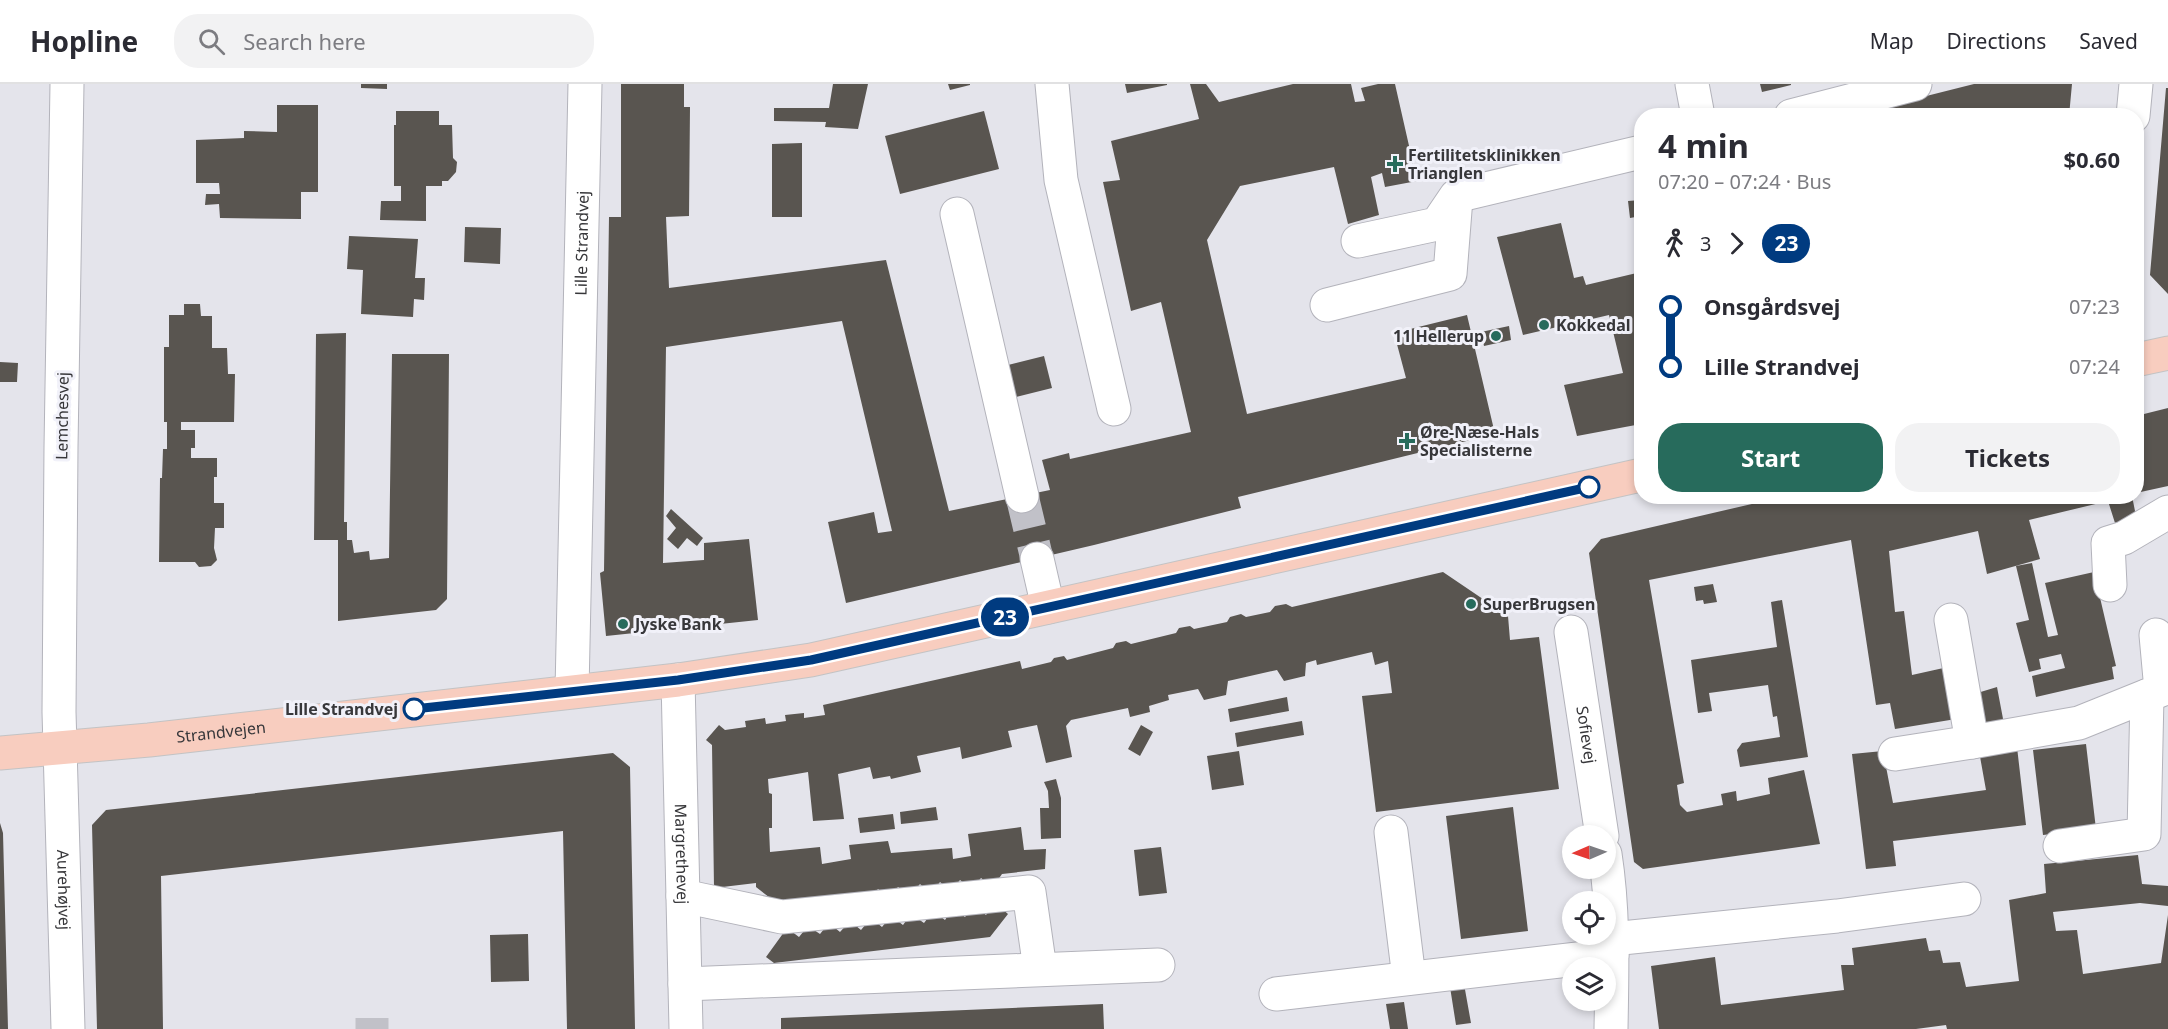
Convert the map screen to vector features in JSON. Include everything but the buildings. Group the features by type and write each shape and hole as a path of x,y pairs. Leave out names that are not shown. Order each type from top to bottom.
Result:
{"main road":[{"path":"2144,358 2168,353"},
{"name":"Strandvejen","path":"0,753 149,740 678,680 811,660 1634,478"}],"street":[{"name":"Lemchesvej","path":"59,748 67,84"},
{"name":"Lille Strandvej","path":"572,691 585,84"},
{"path":"1052,84 1061,180 1114,409"},
{"path":"1692,84 1696,108"},
{"path":"1822,108 1915,84"},
{"path":"2134,108 2136,84"},
{"path":"1358,242 1437,224 1456,196 1634,154"},
{"path":"1326,305 1450,274 1456,196"},
{"path":"957,214 1022,496"},
{"path":"2110,585 2108,543 2124,538 2168,512"},
{"path":"1037,559 1048,607"},
{"path":"1951,621 1972,742"},
{"name":"Sofievej","path":"1571,632 1600,825"},
{"path":"2060,846 2144,834 2158,685 2156,635"},
{"name":"Margrethevej","path":"678,680 686,1029"},
{"path":"1896,754 2079,723 2158,685"},
{"name":"Aurehøjvej","path":"59,748 68,1029"},
{"path":"1391,832 1409,978"},
{"path":"1609,879 1612,947 1611,1029"},
{"path":"683,896 782,917 1029,892 1040,969"},
{"path":"1276,994 1409,978 1612,947 1965,899"},
{"path":"685,984 1158,965"}],"tunnel":[{"path":"1022,496 1037,559"},
{"path":"372,1018 372,1029"}],"bus line":[{"name":"23","path":"414,709 678,680 811,660 1589,487"}],"place":[{"name":"Fertilitetsklinikken Trianglen","path":"1395,164"},
{"name":"Kokkedal","path":"1544,325"},
{"name":"11 Hellerup","path":"1496,336"},
{"name":"Øre-Næse-Hals Specialisterne","path":"1407,441"},
{"name":"SuperBrugsen","path":"1471,604"},
{"name":"Jyske Bank","path":"623,624"},
{"name":"Lille Strandvej","path":"414,709"}]}
